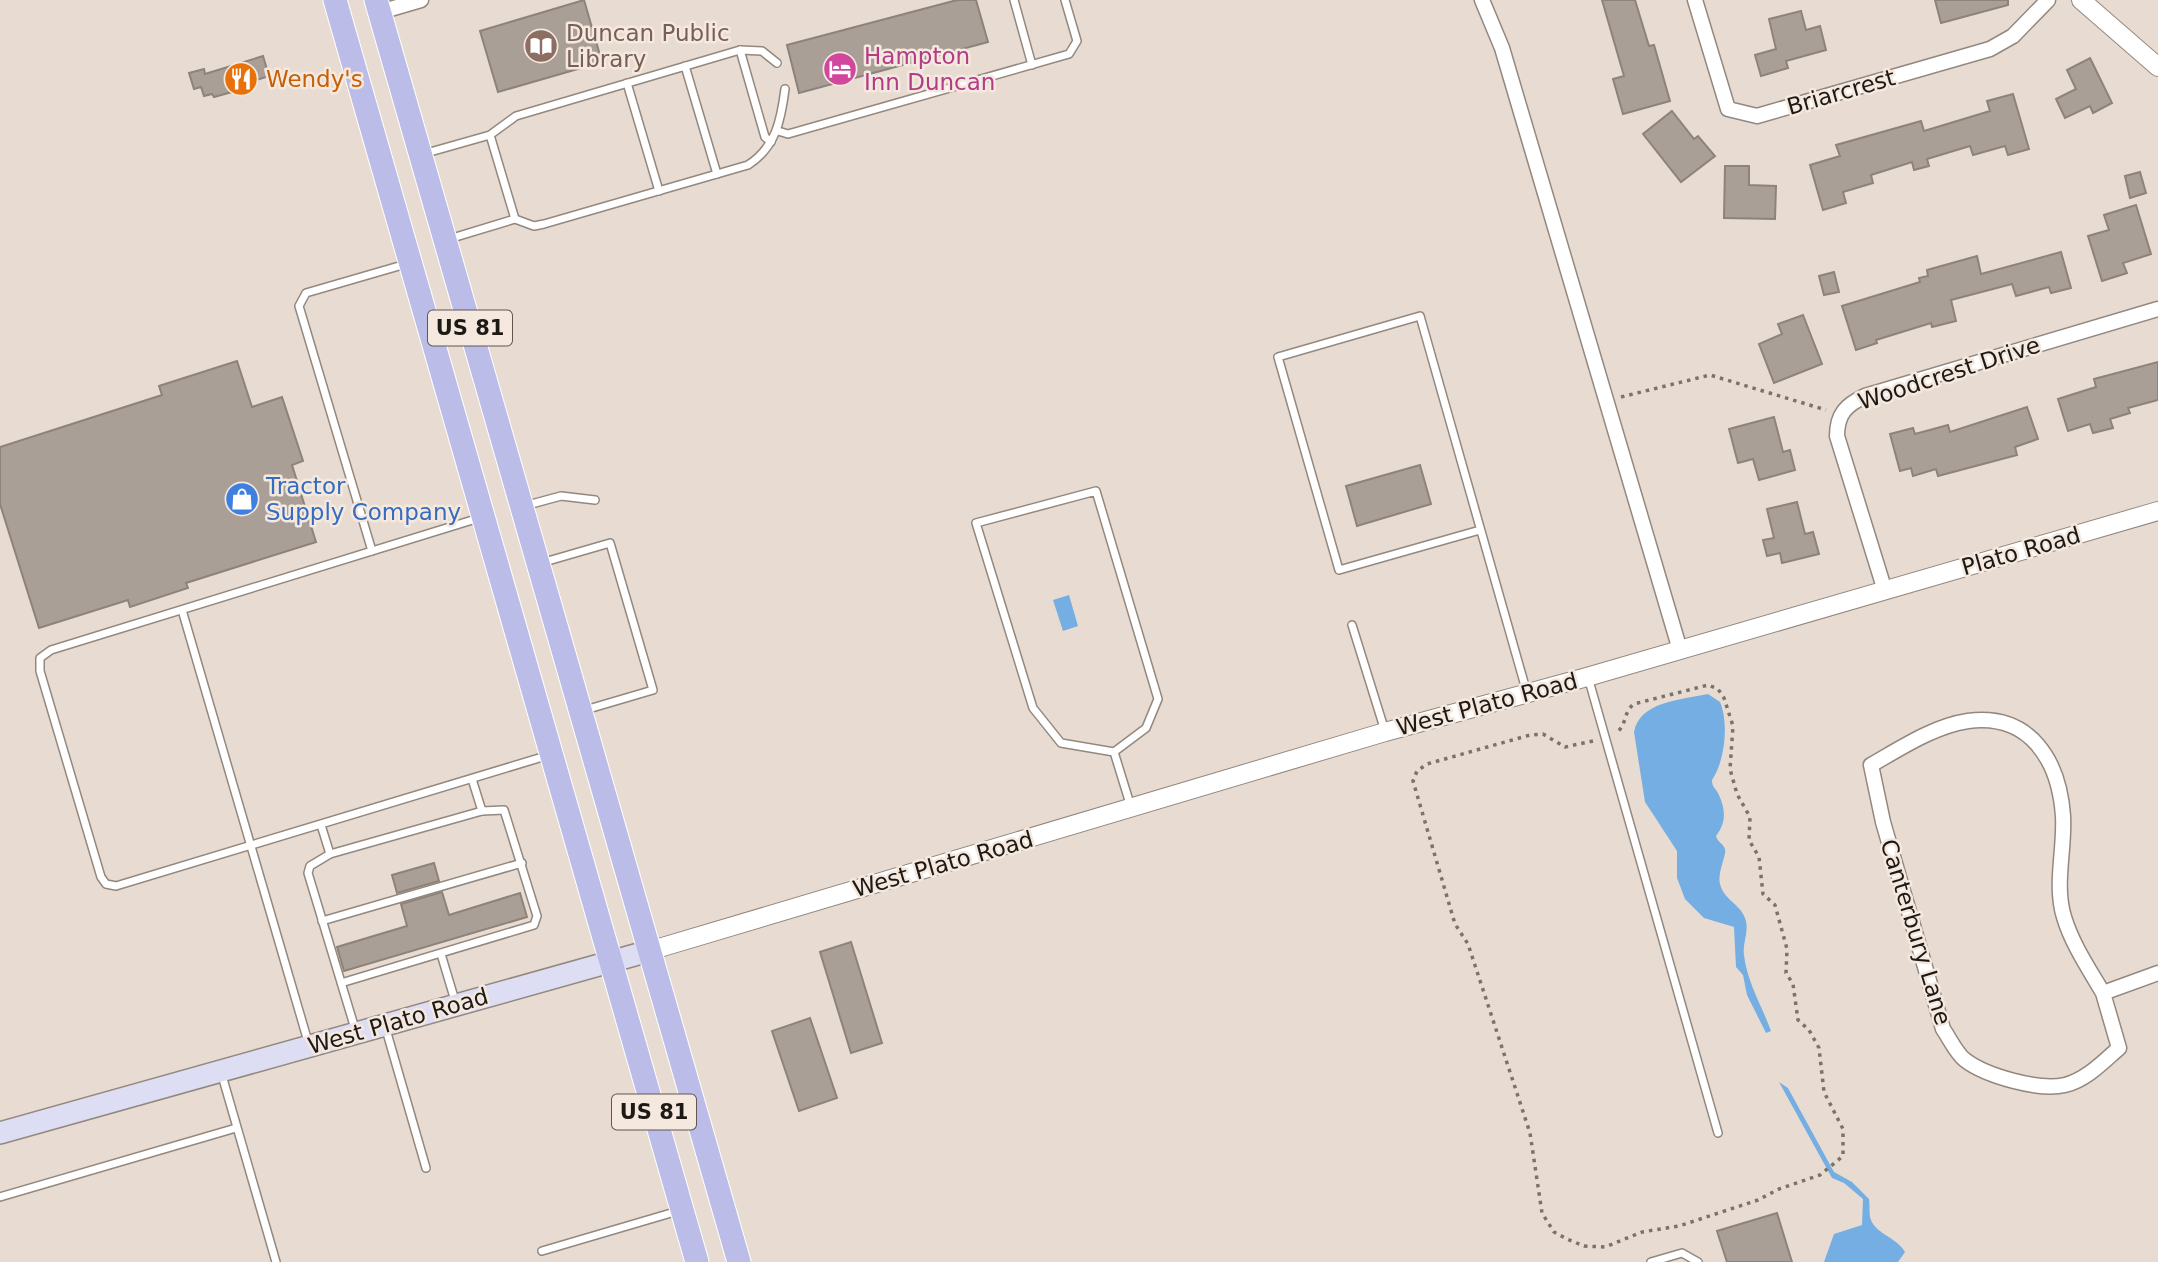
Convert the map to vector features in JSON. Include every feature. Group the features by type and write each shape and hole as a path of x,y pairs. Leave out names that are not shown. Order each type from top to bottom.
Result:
{"main road":[{"name":"US 81","path":"339,1 410,263 697,1262"},
{"name":"US 81","path":"378,6 739,1262"},
{"path":"484,517 522,506"},
{"name":"West Plato Road","path":"0,1133 649,951"}],"street":[{"path":"378,6 421,0"},
{"path":"1482,0 1502,48 1680,650"},
{"name":"Briarcrest","path":"1695,0 1728,109 1757,116 1990,49 2013,36 2048,0"},
{"path":"2081,0 2158,66"},
{"name":"Woodcrest Drive","path":"1885,591 1837,436 1837,421 1849,403 2158,309"},
{"name":"Plato Road","path":"1885,591 2158,510"},
{"name":"West Plato Road","path":"649,951 1385,732 1885,591"},
{"name":"Canterbury Lane","path":"1968,721 2011,723 2040,745 2055,778 2063,816 2060,884 2063,916 2103,993 2119,1048 2088,1075 2064,1085 2038,1084 1980,1070 1962,1058 1943,1029 1883,822 1871,765 1926,735 1968,721"},
{"path":"2103,993 2158,973"}],"lane":[{"path":"1014,0 1032,65"},
{"path":"778,131 788,134 1069,54 1077,41 1065,0"},
{"path":"421,155 490,135 516,116 740,50 762,51 777,62"},
{"path":"740,50 765,137 771,142"},
{"path":"685,66 717,174"},
{"path":"627,83 659,191"},
{"path":"445,240 515,219 534,226 748,165 778,131 785,89"},
{"path":"490,135 515,219"},
{"path":"372,551 299,306 306,293 410,263"},
{"path":"1480,530 1339,570 1278,356 1420,316 1527,693"},
{"path":"1096,492 1158,699 1146,728 1114,752 1062,743 1033,708 976,523 1096,492"},
{"path":"522,506 561,496 596,499"},
{"path":"484,517 51,650 40,658 44,684 106,884 116,886 550,755"},
{"path":"538,564 610,543 653,690 581,712"},
{"path":"182,610 309,1046"},
{"path":"1352,625 1385,732"},
{"path":"1587,677 1718,1133"},
{"path":"1114,752 1131,808"},
{"path":"472,779 482,811"},
{"path":"341,983 534,925 537,916 504,810 482,811 314,861 308,873 322,920 356,1033"},
{"path":"321,825 330,855"},
{"path":"322,920 522,863"},
{"path":"441,954 457,1005"},
{"path":"385,1025 426,1168"},
{"path":"221,1071 276,1262"},
{"path":"0,1197 236,1128"},
{"path":"542,1251 682,1210"},
{"path":"1651,1262 1682,1253 1698,1262"}],"path":[{"path":"1607,401 1710,375 1841,415"},
{"path":"1593,740 1565,747 1543,734 1530,735 1427,764 1417,771 1413,780 1455,924 1468,944 1530,1133 1539,1200 1547,1224 1576,1243 1605,1247 1642,1232 1679,1226 1758,1200 1825,1172 1836,1164 1845,1148 1843,1129 1824,1092 1819,1048 1796,1014 1793,984 1786,973 1787,949 1775,905 1763,894 1759,857 1749,840 1750,817 1737,794 1730,769 1734,735 1724,698 1718,689 1708,685 1634,704 1628,708 1622,727 1617,732"}],"water":[{"path":"1069,595 1078,626 1063,631 1053,600"},
{"path":"1708,694 1720,702 1725,731 1723,753 1712,780 1724,812 1722,826 1716,836 1725,851 1720,884 1745,918 1746,965 1771,1031 1766,1033 1747,995 1743,975 1736,967 1734,927 1704,918 1685,899 1677,878 1677,851 1645,802 1634,732 1638,722 1644,714 1663,704"},
{"path":"1779,1082 1788,1088 1834,1172 1852,1182 1869,1199 1872,1223 1905,1252 1898,1262 1824,1262 1834,1234 1862,1225 1863,1199 1844,1183 1832,1178"}],"building":[{"name":"Duncan Public Library","path":"584,0 602,62 498,92 480,31"},
{"name":"Hampton Inn Duncan","path":"957,0 976,0 988,42 799,93 787,45"},
{"path":"1602,0 1635,0 1649,46 1654,45 1670,101 1623,114 1613,79 1624,76"},
{"path":"1935,0 2008,0 2008,5 1941,23"},
{"path":"1801,11 1806,30 1820,26 1826,50 1786,61 1788,68 1761,76 1755,55 1776,49 1769,19"},
{"path":"263,56 269,76 244,84 246,88 214,97 212,94 204,96 201,87 194,89 189,73 204,69 205,74"},
{"path":"2090,58 2112,103 2093,113 2090,106 2065,118 2056,99 2076,89 2067,70"},
{"path":"2013,94 2029,149 2008,155 2005,146 1973,155 1970,146 1927,159 1929,166 1914,170 1912,162 1871,175 1873,183 1843,192 1846,203 1823,210 1810,165 1840,156 1836,145 1921,121 1924,131 1990,111 1987,101"},
{"path":"1672,111 1694,139 1698,136 1715,156 1681,182 1643,134"},
{"path":"1725,166 1749,166 1749,185 1776,186 1775,219 1724,218"},
{"path":"2140,172 2146,193 2130,198 2125,176"},
{"path":"2136,205 2151,254 2123,263 2127,273 2102,281 2088,236 2109,230 2104,215"},
{"path":"2061,252 2071,288 2051,293 2049,287 2016,296 2012,284 1951,300 1956,321 1932,327 1931,323 1876,340 1877,343 1856,350 1842,306 1920,282 1919,278 1928,276 1927,270 1977,256 1981,274"},
{"path":"1834,272 1839,292 1824,295 1819,276"},
{"path":"1803,315 1822,364 1774,383 1759,344 1782,334 1778,324"},
{"path":"237,361 252,407 282,397 303,461 292,465 316,542 186,583 188,588 130,607 128,600 39,628 0,504 0,447 162,395 159,386"},
{"path":"2158,362 2158,400 2128,408 2130,413 2110,419 2113,428 2093,433 2090,424 2068,431 2058,399 2096,387 2094,379"},
{"path":"2027,407 2038,439 2015,447 2017,455 1938,476 1936,469 1913,476 1911,468 1900,471 1890,434 1913,428 1915,434 1948,425 1950,432"},
{"path":"1774,417 1783,452 1790,450 1795,470 1759,480 1753,459 1738,463 1729,429"},
{"path":"1420,465 1431,504 1357,526 1346,486"},
{"path":"1797,502 1805,534 1813,532 1819,554 1782,563 1780,553 1767,556 1763,540 1774,538 1767,509"},
{"path":"434,863 439,881 397,893 392,875"},
{"path":"442,892 449,915 520,893 527,917 344,971 337,947 407,926 401,904"},
{"path":"851,942 882,1043 851,1053 820,952"},
{"path":"810,1018 837,1098 799,1111 772,1031"},
{"path":"1777,1213 1792,1262 1727,1262 1717,1231"}],"place":[{"name":"Duncan Public Library","path":"541,46"},
{"name":"Hampton Inn Duncan","path":"840,69"},
{"name":"Wendy's","path":"241,79"},
{"name":"Tractor Supply Company","path":"242,499"}]}
